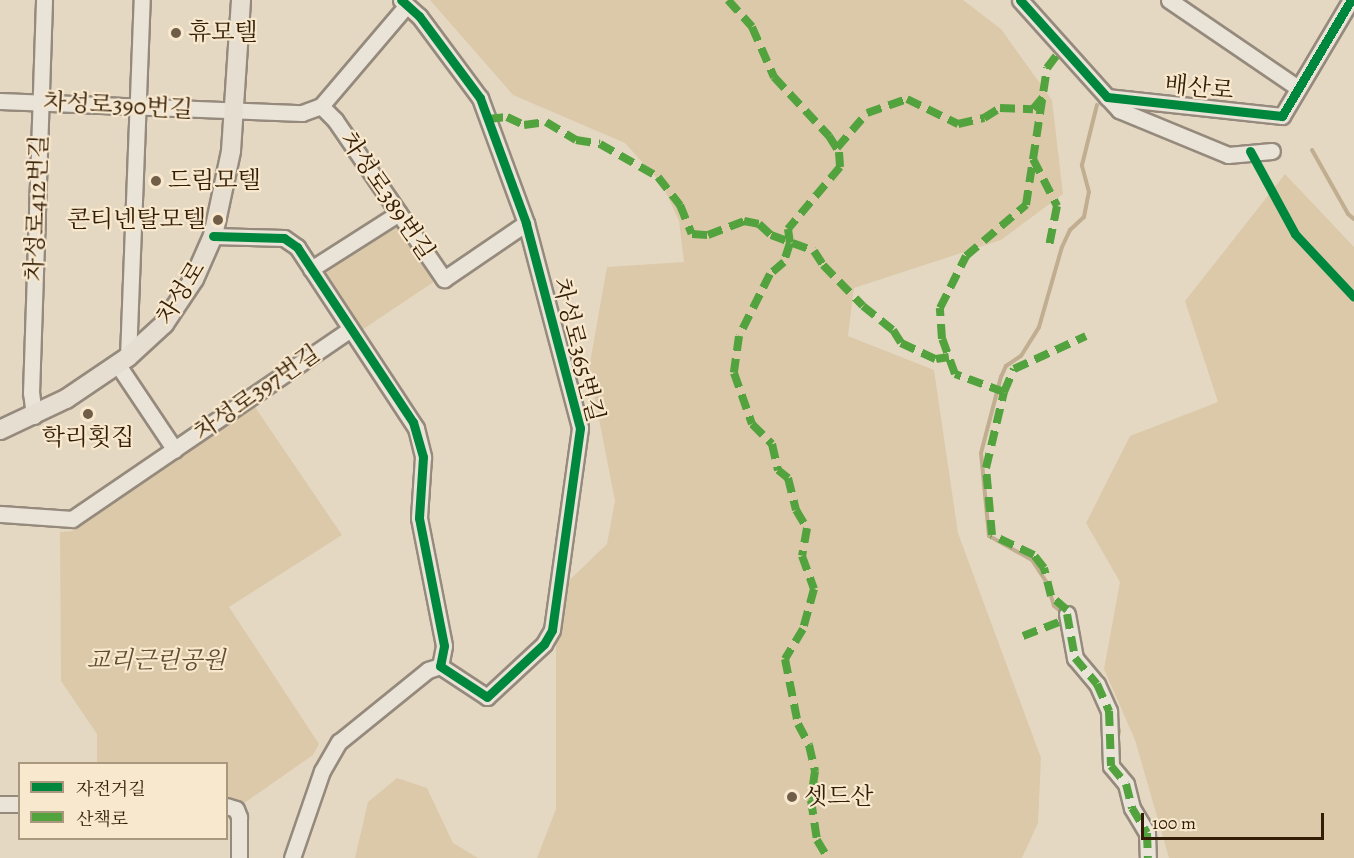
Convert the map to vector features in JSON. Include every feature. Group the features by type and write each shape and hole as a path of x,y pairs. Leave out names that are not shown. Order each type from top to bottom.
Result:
{"main road":[{"name":"차성로","path":"0,430 34,416 123,361 176,309 213,236 235,111 242,0"}],"street":[{"name":"차성로412번길","path":"34,416 31,393 45,0"},
{"path":"142,0 123,361 175,450"},
{"path":"1020,0 1119,110 1228,155 1272,151"},
{"path":"1168,0 1298,88"},
{"name":"배산로","path":"1107,97 1282,116 1352,0"},
{"path":"235,111 302,113 321,106 404,3"},
{"name":"차성로365번길","path":"404,3 419,16 480,98 526,223 580,428 552,630 544,644 487,697 440,666"},
{"name":"차성로390번길","path":"0,101 235,111"},
{"name":"차성로389번길","path":"321,106 335,120 444,279 526,223"},
{"path":"311,269 399,213"},
{"path":"213,236 284,238 297,247 349,330 412,422 419,438 423,457 419,518 444,646 440,666 428,670 339,742 321,771 292,858"},
{"name":"차성로397번길","path":"0,514 72,519 349,330"},
{"path":"1067,616 1075,658 1097,684 1108,711 1111,766 1126,784 1132,808 1147,833 1148,858"},
{"path":"0,804 18,804"},
{"path":"228,807 237,809 239,817 239,858"}],"green space":[{"path":"430,0 963,0 1001,29 1052,100 1063,194 1001,240 854,288 848,336 934,370 958,533 1041,758 1038,823 1022,858 537,858 556,809 556,593 607,544 615,501 589,368 607,267 684,262 679,221 662,184 625,143 513,95"},
{"path":"1285,174 1354,247 1354,858 1169,858 1135,740 1104,669 1120,582 1086,523 1130,436 1218,402 1185,301"},
{"path":"395,224 438,279 359,332 320,271"},
{"name":"교리근린공원","path":"253,404 342,535 229,607 319,744 313,755 240,806 228,799 228,762 97,762 97,734 61,681 60,532 73,531"},
{"path":"397,778 427,788 453,843 478,858 355,858 368,802"}],"waterway":[{"path":"1064,614 1054,606 1047,583 1032,560 989,536 981,453 1001,377 1006,366 1021,356 1039,327 1062,247 1070,230 1084,217 1089,192 1082,165 1097,105"},
{"path":"1312,150 1348,214 1354,219"},
{"path":"1115,714 1119,731 1116,747"}],"marked path":[{"path":"728,0 752,27 774,77 829,136 839,152 840,167 788,229 790,243 784,262 770,274 739,336 734,373 752,424 772,444 778,470 788,478 796,510 807,528 802,556 814,589 803,629 785,659 798,724 809,745 815,771 811,800 817,840 828,858"},
{"path":"1004,392 955,374 942,339 940,308 966,256 1026,205 1047,68 1062,48"},
{"path":"837,148 867,113 907,99 958,124 984,118 1000,108 1033,109 1044,96"},
{"path":"488,119 507,117 524,125 546,122 576,140 600,144 658,177 680,205 692,234 708,235 744,221 759,224 771,235 814,251 823,265 863,306 893,330 901,343 936,359 949,357"},
{"path":"1033,159 1057,206 1049,246"},
{"path":"1067,610 1051,596 1044,568 1034,555 992,535 986,468 1004,392 1014,369 1086,336"},
{"path":"1067,614 1075,658 1097,684 1109,711 1111,766 1126,784 1132,808 1147,833 1148,858"},
{"path":"1023,636 1067,619"}],"cycle path":[{"path":"213,236 284,238 297,247 413,422 423,457 419,518 444,646 440,666 487,697 544,644 552,630 580,428 526,223 480,98 419,16 401,0"},
{"path":"1020,0 1107,97 1282,116 1351,0"},
{"path":"1250,151 1295,234 1354,297"}],"place":[{"name":"휴모텔","path":"176,33"},
{"name":"드림모텔","path":"156,181"},
{"name":"콘티넨탈모텔","path":"218,220"},
{"name":"학리횟집","path":"88,414"},
{"name":"셋드산","path":"792,797"}]}
